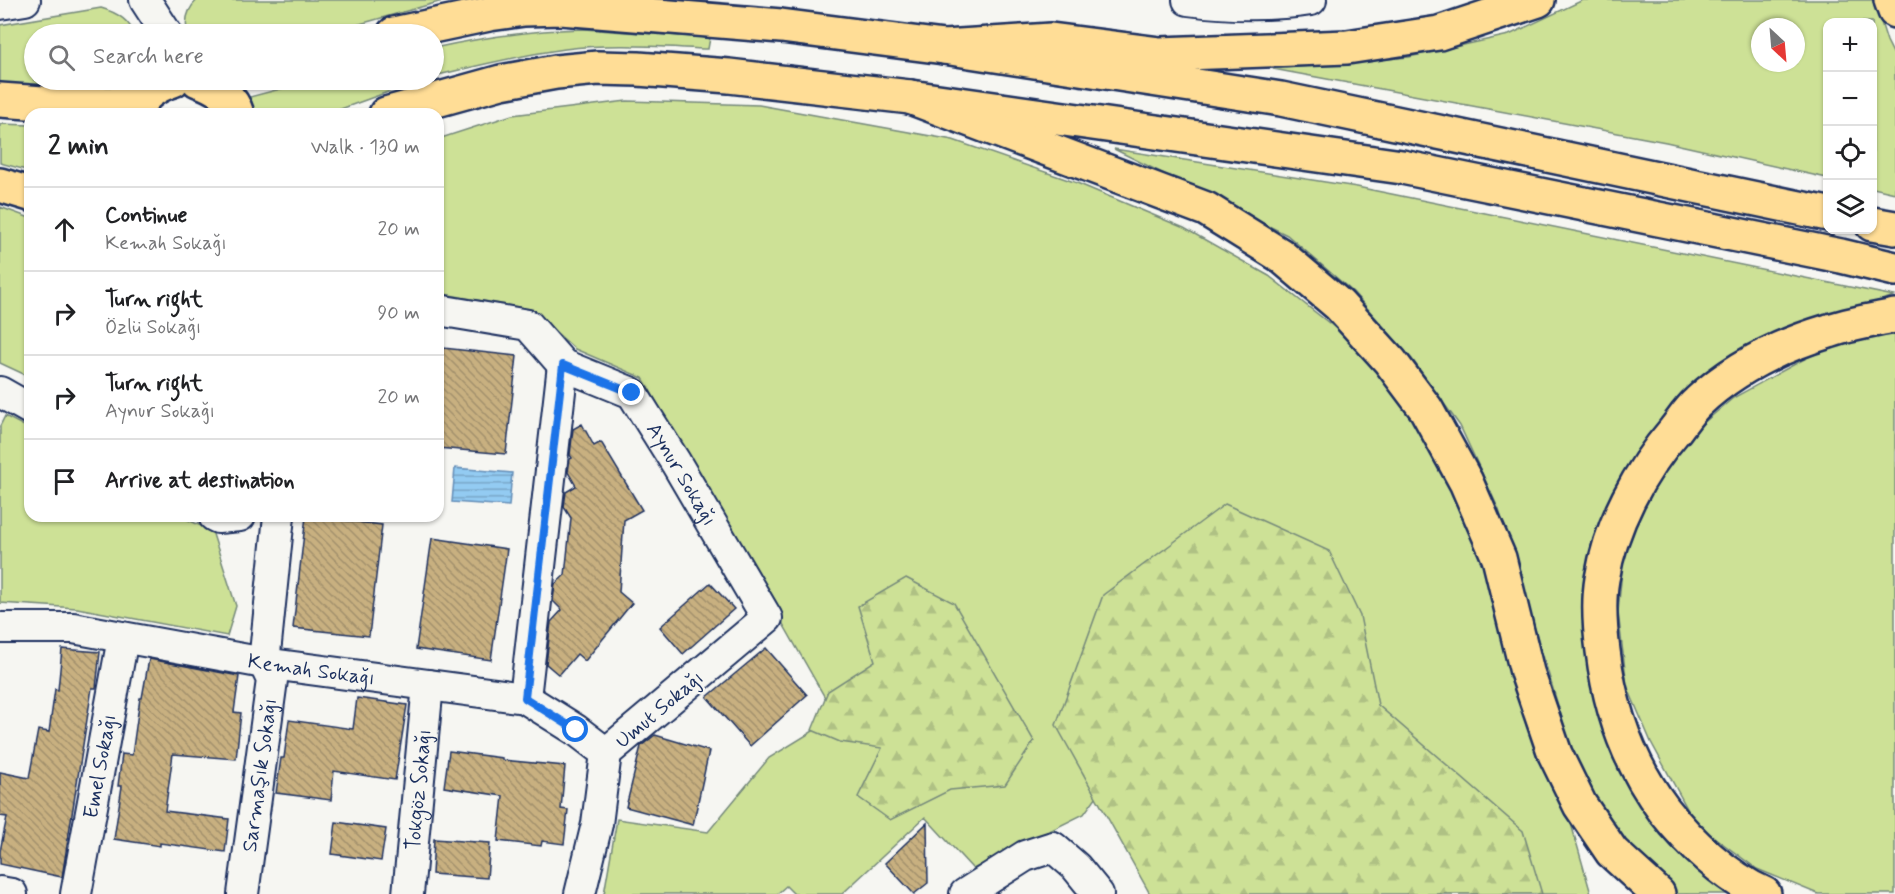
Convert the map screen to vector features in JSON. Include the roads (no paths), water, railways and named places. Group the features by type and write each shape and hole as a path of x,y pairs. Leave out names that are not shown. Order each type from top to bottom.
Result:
{"main road":[{"path":"944,47 1051,40 1160,54 1347,47 1439,33 1539,0"},
{"path":"1892,0 1895,11"},
{"path":"444,24 524,9 561,8 781,26 944,47 1281,99 1823,213"},
{"path":"408,108 501,82 556,72 598,68 729,76 910,98 1402,167 1895,269"},
{"path":"220,90 233,108"},
{"path":"0,100 43,104 140,98"},
{"path":"910,98 1206,209 1280,255 1339,305 1390,361 1426,409 1466,482 1498,558 1527,672 1555,754 1580,805 1612,852 1658,894"},
{"path":"0,185 24,192"},
{"path":"1877,225 1895,228"},
{"path":"1764,894 1728,872 1676,825 1643,780 1630,756 1611,701 1601,639 1602,581 1607,556 1615,529 1628,500 1650,461 1698,402 1734,375 1775,351 1830,330 1895,316"}],"street":[{"path":"0,4 25,0"},
{"path":"144,0 151,24"},
{"path":"144,0 160,24"},
{"path":"1188,0 1245,3 1311,0"},
{"name":"Aynur Sokağı","path":"444,311 528,325 563,365 632,393 767,618"},
{"path":"525,698 563,365"},
{"path":"0,392 24,406"},
{"name":"Sarmaşık Sokağı","path":"243,894 272,680 264,663 278,522"},
{"name":"Umut Sokağı","path":"580,894 597,824 606,753 767,618"},
{"name":"Kemah Sokağı","path":"0,628 74,628 264,663 525,698 576,730 606,753"},
{"name":"Emel Sokağı","path":"76,894 123,638"},
{"name":"Tokgöz Sokağı","path":"408,894 428,685"},
{"path":"965,894 1025,856 1053,847 1076,867 1098,894"},
{"path":"0,892 12,894"}],"water":[{"path":"455,468 512,473 509,506 452,502"}]}
